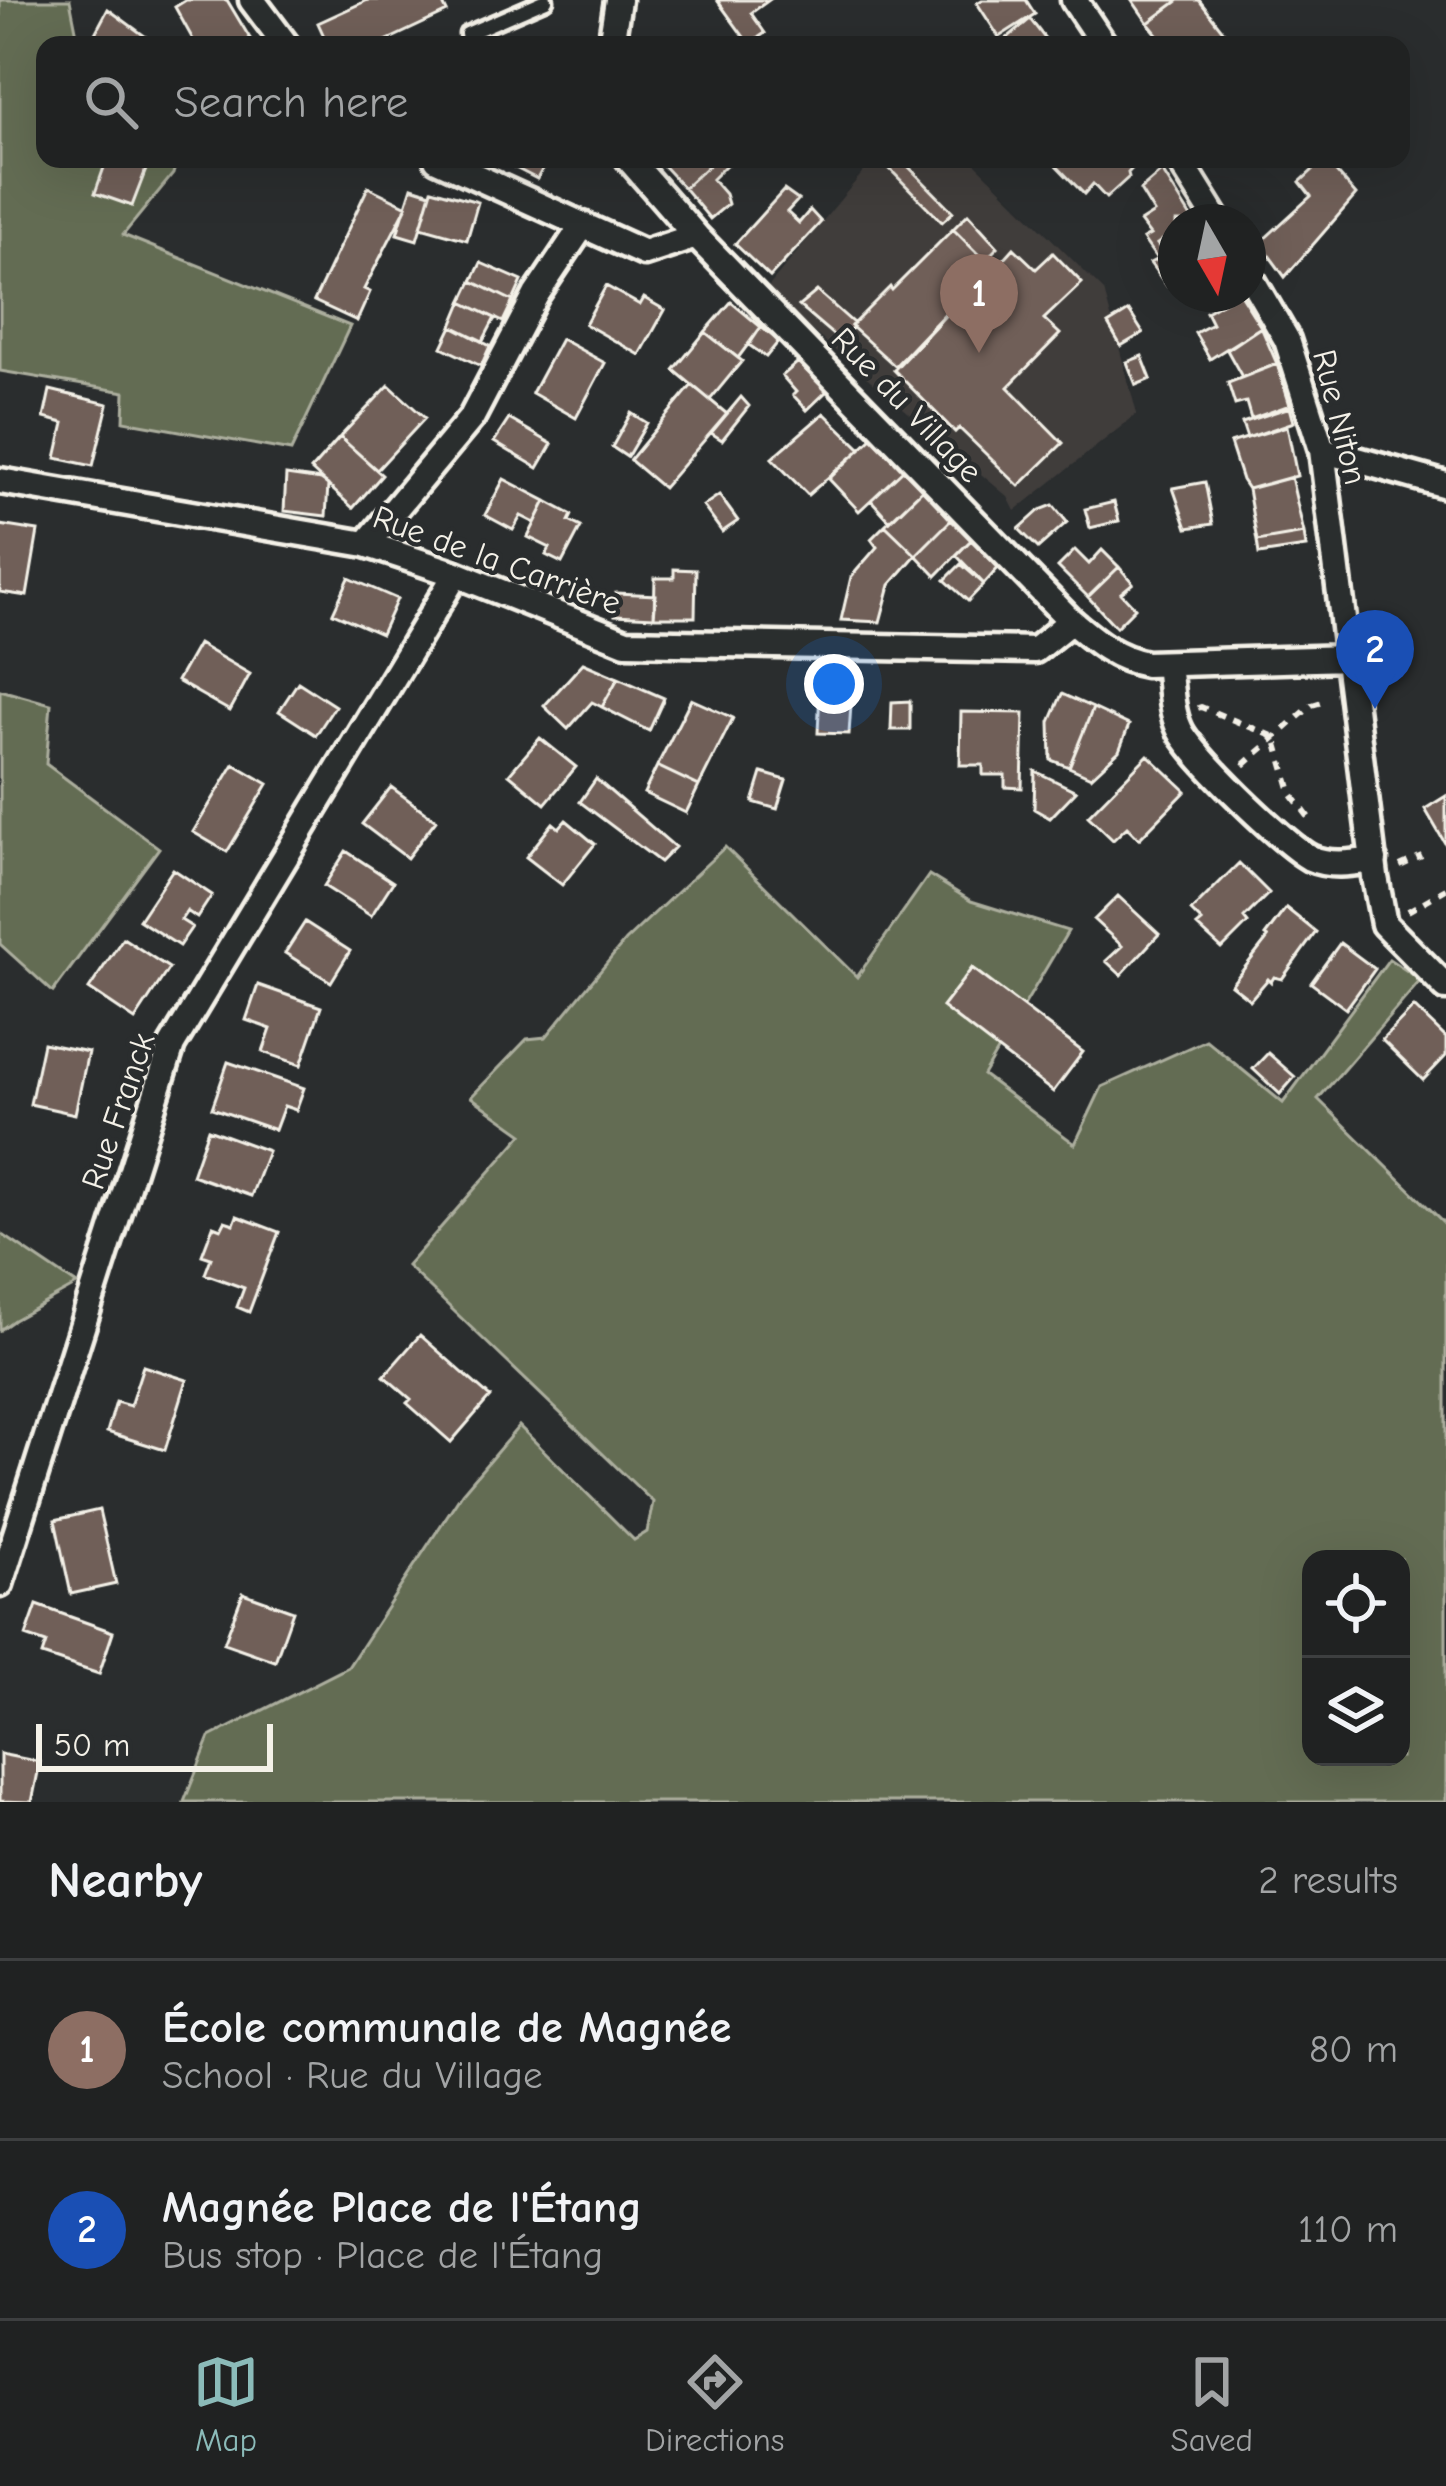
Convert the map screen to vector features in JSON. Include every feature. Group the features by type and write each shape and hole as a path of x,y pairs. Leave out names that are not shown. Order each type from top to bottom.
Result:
{"street":[{"path":"252,0 279,36"},
{"path":"612,36 617,0"},
{"path":"1074,0 1098,36"},
{"path":"457,168 644,253 696,236"},
{"name":"Rue du Village","path":"637,168 696,236 1071,621"},
{"path":"1185,168 1207,204"},
{"path":"366,544 472,418 536,296 583,225"},
{"name":"Rue Niton","path":"1266,304 1287,340 1322,450 1384,924"},
{"path":"1322,450 1446,485"},
{"name":"Rue de la Carrière","path":"0,481 366,544 456,574 626,642 1035,650 1071,621"},
{"name":"Rue Franck","path":"0,1583 172,1045 456,574"},
{"path":"1071,621 1109,653 1127,661 1347,658"},
{"path":"1168,664 1179,729 1223,783 1312,859 1342,864 1374,860"},
{"path":"1384,924 1446,986"}],"lane":[{"path":"467,34 546,0"}],"path":[{"path":"1223,783 1312,705 1353,693"},
{"path":"1174,713 1201,707 1275,737"},
{"path":"1275,737 1292,795 1328,835 1342,864"},
{"path":"1384,924 1446,890"}],"shaded area":[{"path":"867,168 980,168 1104,291 1137,414 1015,511 1008,497 765,291"}],"green space":[{"path":"0,0 70,0 77,36 36,36 36,168 175,168 123,235 350,326 291,451 124,421 125,392 0,371"},
{"path":"0,690 51,704 46,764 159,848 53,992 0,944"},
{"path":"725,847 857,977 929,875 971,901 1068,931 983,1075 1075,1144 1102,1087 1206,1040 1283,1103 1389,959 1421,980 1318,1099 1446,1225 1446,1802 184,1802 210,1737 348,1667 462,1493 519,1426 634,1540 647,1532 653,1502 407,1266 523,1134 471,1097 527,1039 546,1037 625,941"},
{"path":"0,1233 77,1285 0,1330"}],"building":[{"path":"186,0 227,0 249,36 191,36 175,7"},
{"path":"368,0 441,0 447,12 396,36 324,36 318,23"},
{"path":"717,0 769,0 751,13 765,33 743,36"},
{"path":"1026,0 1035,14 998,36 977,3"},
{"path":"1132,0 1179,0 1148,23"},
{"path":"1179,0 1199,0 1224,32 1219,36 1159,36 1148,23"},
{"path":"108,9 145,36 94,36"},
{"path":"1030,19 1043,36 1010,36"},
{"path":"104,168 147,168 132,206 95,193"},
{"path":"516,168 543,168 537,179"},
{"path":"665,168 706,168 684,188"},
{"path":"706,168 723,168 712,179 728,204 710,219 684,188"},
{"path":"889,168 910,168 953,212 942,222"},
{"path":"1059,168 1133,168 1106,198 1093,184 1084,194"},
{"path":"1315,168 1333,168 1356,195 1285,277 1266,251 1266,237 1311,196 1300,182"},
{"path":"1162,171 1183,204 1158,204 1157,259 1143,239 1150,235 1140,222 1154,213 1140,190"},
{"path":"368,187 407,206 364,289 370,292 357,321 314,301"},
{"path":"412,187 431,193 417,240 397,234"},
{"path":"432,189 478,202 467,240 421,227"},
{"path":"784,190 798,200 787,212 799,223 810,210 821,222 770,277 735,244"},
{"path":"968,214 998,247 986,259 953,229"},
{"path":"953,229 990,266 895,366 851,326"},
{"path":"1014,248 1036,269 1053,253 1082,283 1044,319 1060,334 1008,387 1063,443 1019,486 959,428 955,432 894,370"},
{"path":"481,263 522,281 513,301 472,281"},
{"path":"472,281 513,301 503,322 462,302"},
{"path":"606,286 640,305 644,298 665,310 640,355 585,324"},
{"path":"817,291 853,323 840,341 799,306"},
{"path":"462,302 495,318 483,341 452,326"},
{"path":"731,302 761,327 738,358 705,332"},
{"path":"1129,311 1143,333 1121,346 1108,324"},
{"path":"1206,312 1251,312 1261,327 1210,359 1195,333 1212,324"},
{"path":"452,326 490,346 481,366 442,347"},
{"path":"761,327 779,341 766,357 749,345"},
{"path":"1261,327 1277,364 1242,377 1227,350"},
{"path":"705,332 742,361 710,400 674,370"},
{"path":"561,339 605,363 576,418 532,393"},
{"path":"1142,356 1151,379 1136,385 1127,362"},
{"path":"798,362 827,391 807,410 782,376"},
{"path":"1277,364 1290,405 1251,419 1246,402 1235,405 1228,383"},
{"path":"389,385 425,418 377,470 340,437"},
{"path":"692,385 727,414 663,488 630,460"},
{"path":"50,390 108,404 93,466 56,458 64,423 44,418"},
{"path":"741,397 749,406 722,440 711,433"},
{"path":"1290,407 1294,422 1247,438 1242,423"},
{"path":"631,413 647,423 627,457 612,447"},
{"path":"824,413 861,449 808,495 772,458"},
{"path":"509,419 552,444 538,468 494,442"},
{"path":"1287,426 1297,476 1248,489 1230,443"},
{"path":"340,437 382,475 353,508 311,470"},
{"path":"873,437 903,470 859,511 829,479"},
{"path":"903,470 923,489 890,521 871,500"},
{"path":"286,475 328,485 326,516 284,511"},
{"path":"1291,477 1304,533 1257,541 1248,489"},
{"path":"504,479 546,501 535,523 521,516 513,530 485,515"},
{"path":"1205,482 1213,524 1187,528 1173,488"},
{"path":"923,489 951,520 916,555 885,525"},
{"path":"719,495 738,521 722,532 703,506"},
{"path":"546,501 572,515 569,521 581,527 562,563 546,555 550,548 528,537"},
{"path":"1114,502 1119,521 1090,528 1085,509"},
{"path":"1053,505 1067,522 1038,548 1019,529"},
{"path":"951,520 971,540 936,576 916,555"},
{"path":"0,525 38,531 27,596 0,592"},
{"path":"885,525 916,555 890,585 880,622 841,620 851,577 877,547 871,539"},
{"path":"1304,533 1306,547 1259,554 1257,541"},
{"path":"971,540 999,567 984,584 956,555"},
{"path":"1075,550 1089,564 1102,550 1119,567 1088,597 1058,567"},
{"path":"961,564 984,584 968,601 945,580"},
{"path":"1119,567 1133,583 1121,593 1135,608 1116,627 1088,597"},
{"path":"674,569 696,570 695,617 654,617 655,578 674,578"},
{"path":"349,578 397,599 381,634 333,613"},
{"path":"616,593 656,595 654,617 615,615"},
{"path":"198,644 250,674 230,711 177,681"},
{"path":"583,663 618,678 602,707 592,702 568,729 544,706"},
{"path":"618,678 664,698 649,731 602,707"},
{"path":"298,682 335,706 316,735 279,711"},
{"path":"820,689 852,690 849,734 818,733"},
{"path":"1062,694 1093,708 1069,767 1051,760 1050,722"},
{"path":"691,699 733,718 699,786 657,766"},
{"path":"910,701 910,730 891,730 892,702"},
{"path":"1093,708 1129,725 1119,751 1091,777 1069,767"},
{"path":"961,712 1024,713 1022,788 1005,787 1005,775 983,775 983,765 960,765"},
{"path":"540,738 576,767 545,804 509,774"},
{"path":"1148,755 1186,791 1139,839 1127,827 1113,840 1088,816"},
{"path":"234,764 268,784 227,852 193,832"},
{"path":"657,766 699,786 686,813 644,793"},
{"path":"1035,771 1076,791 1050,818 1034,809"},
{"path":"762,773 786,780 777,809 753,802"},
{"path":"596,779 675,847 660,862 580,802"},
{"path":"391,787 436,820 407,858 362,824"},
{"path":"1446,796 1446,845 1425,809"},
{"path":"566,820 595,844 562,885 526,857 553,823 559,828"},
{"path":"346,851 393,882 371,916 324,886"},
{"path":"1239,863 1269,893 1222,949 1197,926 1202,922 1191,911"},
{"path":"173,869 212,895 197,918 187,911 181,920 192,927 179,946 139,920"},
{"path":"1118,896 1159,934 1121,975 1106,961 1122,946 1094,920"},
{"path":"1286,908 1316,932 1282,979 1268,979 1250,1000 1231,985"},
{"path":"305,922 350,951 331,982 285,953"},
{"path":"123,938 169,968 135,1020 89,989"},
{"path":"1340,943 1375,969 1346,1009 1311,983"},
{"path":"972,968 1083,1052 1053,1092 942,1007"},
{"path":"258,985 321,1007 301,1065 263,1052 271,1029 246,1020"},
{"path":"1414,1007 1446,1038 1446,1056 1423,1080 1382,1040"},
{"path":"43,1043 88,1052 75,1114 30,1104"},
{"path":"1268,1053 1295,1077 1280,1094 1253,1069"},
{"path":"228,1062 304,1088 296,1110 284,1106 275,1130 212,1108"},
{"path":"208,1129 268,1151 251,1196 192,1175"},
{"path":"237,1216 279,1232 249,1312 237,1307 244,1288 205,1274 211,1258 202,1255 213,1226 221,1229 225,1221 234,1224"},
{"path":"420,1335 490,1397 451,1442 384,1376"},
{"path":"143,1366 187,1380 165,1450 107,1432 116,1402 130,1406"},
{"path":"99,1510 116,1584 71,1594 55,1520"},
{"path":"243,1593 293,1611 275,1661 224,1643"},
{"path":"37,1605 113,1632 99,1674 42,1655 46,1643 26,1636"},
{"path":"0,1754 40,1762 32,1802 0,1801"}],"place":[{"name":"École communale de Magnée","path":"979,353"},
{"name":"Magnée Place de l'Étang","path":"1375,709"}]}
